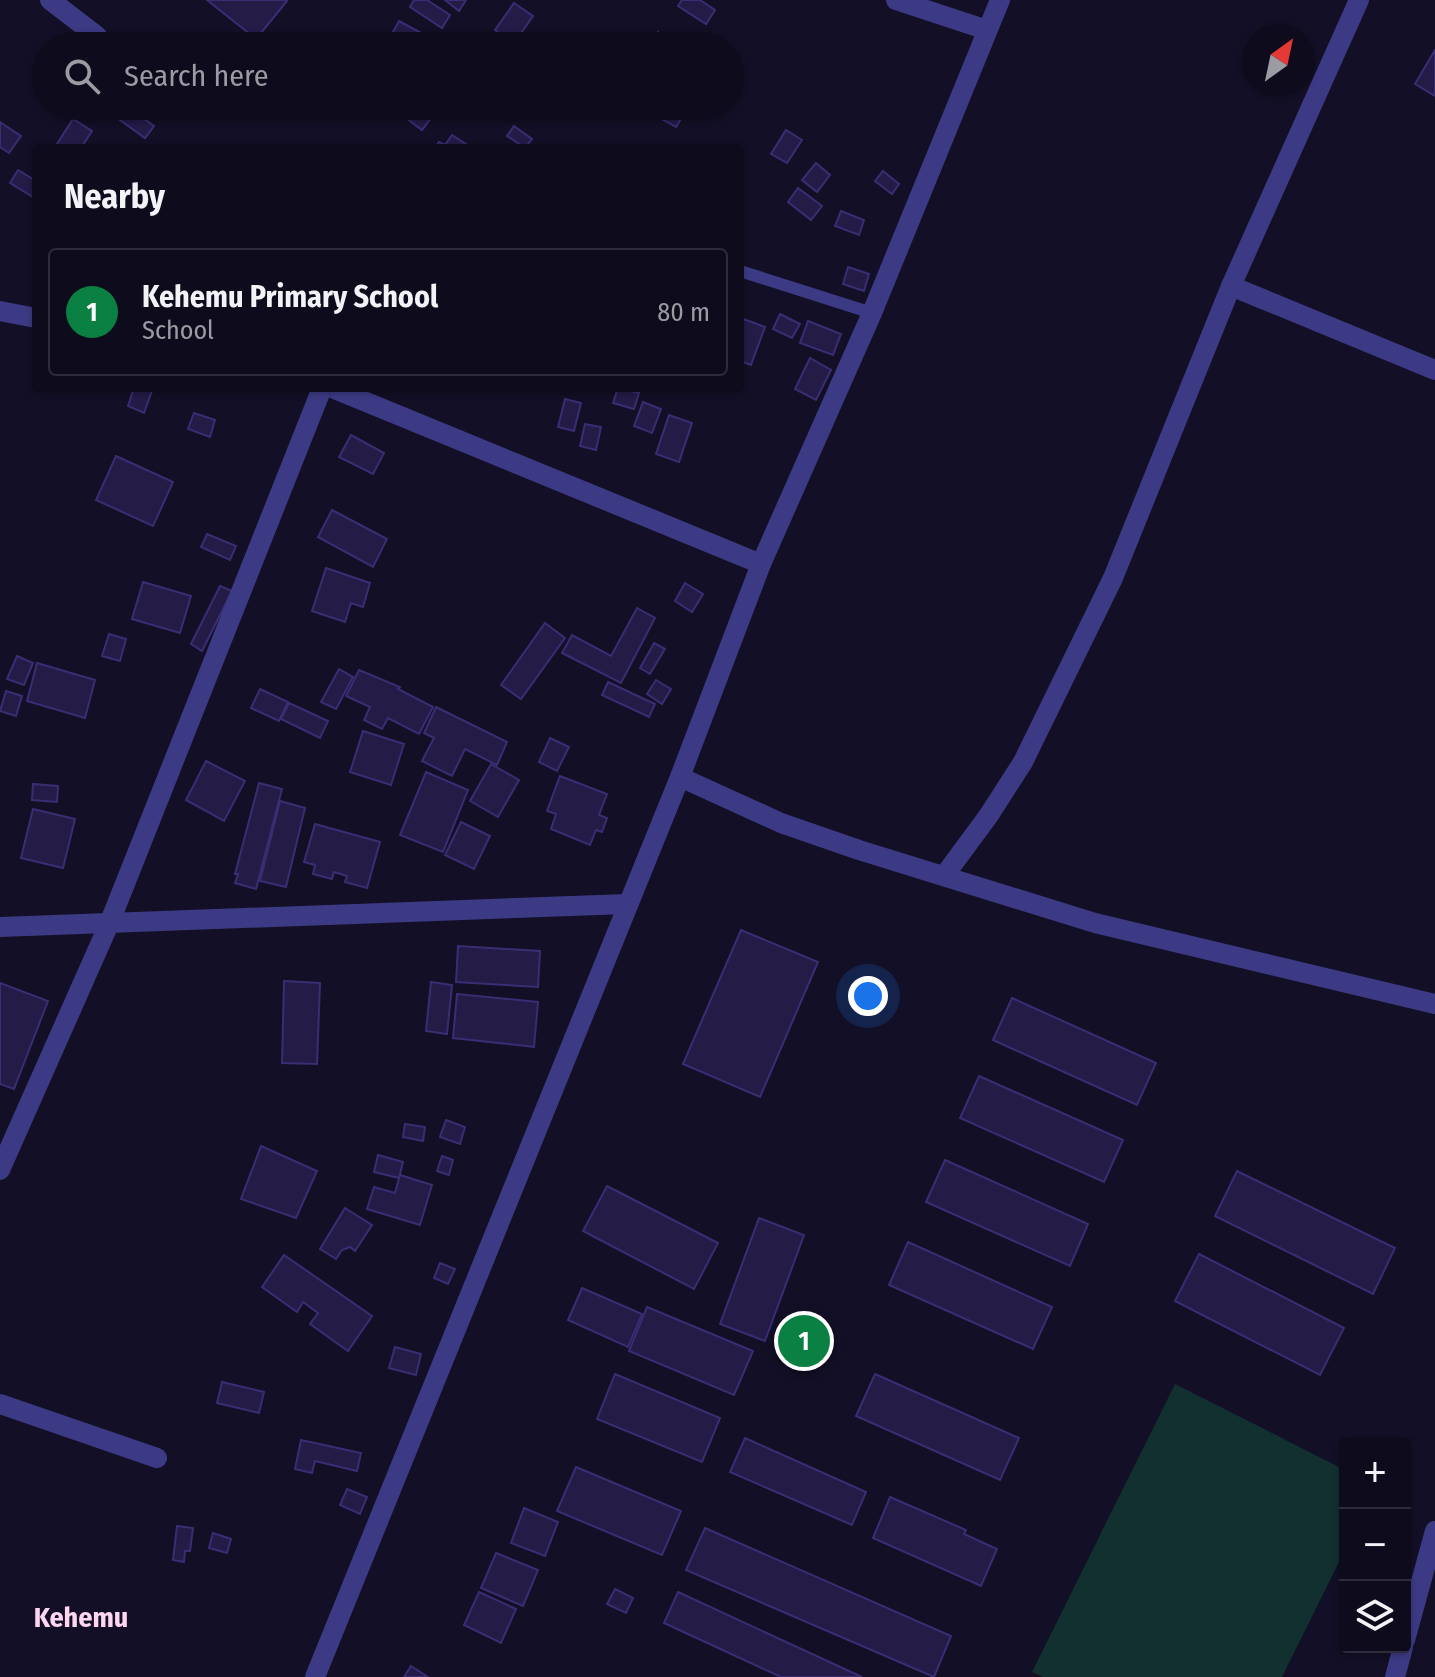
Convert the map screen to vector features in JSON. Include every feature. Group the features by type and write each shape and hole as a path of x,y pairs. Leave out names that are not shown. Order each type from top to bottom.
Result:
{"street":[{"path":"50,0 92,32"},
{"path":"896,0 987,30"},
{"path":"315,1677 680,777 761,564 872,313 1000,0"},
{"path":"944,876 1023,762 1113,578 1231,286 1359,0"},
{"path":"1231,286 1435,370"},
{"path":"0,311 32,317"},
{"path":"0,1170 109,924 320,392"},
{"path":"342,392 761,564"},
{"path":"680,777 781,823 1095,923 1435,1004"},
{"path":"0,927 627,904"},
{"path":"0,1404 157,1458"},
{"path":"1411,1618 1435,1531"},
{"path":"1395,1677 1401,1653"}],"lane":[{"path":"744,272 872,313"}],"green space":[{"path":"1175,1384 1339,1467 1339,1562 1282,1677 1043,1677 1032,1672"}],"building":[{"path":"207,0 287,1 262,32 247,32"},
{"path":"414,0 427,0 450,15 442,28 410,7"},
{"path":"445,0 466,0 459,11"},
{"path":"682,0 700,0 715,10 706,24 678,6"},
{"path":"514,3 533,16 522,32 495,30"},
{"path":"399,21 419,32 393,32"},
{"path":"1435,50 1435,96 1415,84"},
{"path":"72,120 92,131 84,144 57,144"},
{"path":"120,120 146,120 154,126 145,138"},
{"path":"409,120 430,120 422,130"},
{"path":"664,120 680,120 676,127"},
{"path":"0,122 21,136 9,153 0,147"},
{"path":"514,126 532,139 528,144 519,144 507,136"},
{"path":"786,130 802,140 787,163 771,154"},
{"path":"452,135 466,144 446,144"},
{"path":"816,163 830,175 817,192 802,180"},
{"path":"18,170 32,179 32,197 10,183"},
{"path":"883,171 899,184 892,194 875,181"},
{"path":"798,188 822,206 811,220 788,202"},
{"path":"841,211 864,220 859,235 835,226"},
{"path":"848,267 869,274 864,291 843,284"},
{"path":"780,314 800,324 792,338 773,329"},
{"path":"744,319 765,327 751,365 744,362"},
{"path":"808,321 841,334 833,355 800,343"},
{"path":"810,358 831,370 816,400 795,389"},
{"path":"133,392 152,392 144,413 128,406"},
{"path":"617,392 639,393 634,409 613,403"},
{"path":"565,399 581,403 574,431 558,427"},
{"path":"643,402 661,409 652,433 634,426"},
{"path":"194,413 215,420 210,437 188,429"},
{"path":"669,415 692,423 679,462 656,454"},
{"path":"585,424 601,427 596,450 580,446"},
{"path":"351,435 384,453 373,474 339,457"},
{"path":"116,456 173,482 153,526 96,500"},
{"path":"332,510 387,539 373,567 318,537"},
{"path":"207,534 236,546 230,560 201,547"},
{"path":"326,568 370,583 363,607 351,603 345,622 312,611"},
{"path":"143,582 191,596 180,633 132,619"},
{"path":"685,583 703,594 692,612 675,601"},
{"path":"220,586 232,591 202,651 191,644"},
{"path":"637,608 655,618 621,683 562,653 572,635 611,656"},
{"path":"545,623 565,638 521,699 501,685"},
{"path":"109,634 126,639 120,661 102,656"},
{"path":"654,643 665,649 650,674 640,668"},
{"path":"17,656 33,663 24,685 7,679"},
{"path":"37,663 95,680 85,718 27,701"},
{"path":"339,669 353,677 336,709 321,702"},
{"path":"359,670 400,687 398,689 433,707 419,734 388,718 382,729 364,720 370,707 346,696"},
{"path":"656,680 671,689 662,704 647,694"},
{"path":"608,682 655,704 649,717 602,695"},
{"path":"260,689 288,702 279,721 251,708"},
{"path":"6,691 22,696 16,716 0,711"},
{"path":"289,703 328,721 320,738 281,719"},
{"path":"436,707 507,742 497,765 465,749 452,776 422,761 434,738 424,733"},
{"path":"363,731 404,744 391,785 350,772"},
{"path":"550,738 569,747 557,771 539,762"},
{"path":"206,761 245,781 224,821 186,800"},
{"path":"491,764 519,780 498,817 470,801"},
{"path":"426,772 468,790 443,852 400,835"},
{"path":"560,776 607,794 599,815 607,818 602,832 596,830 590,845 551,829 556,814 547,811"},
{"path":"259,783 282,789 256,889 235,883 238,874 235,874"},
{"path":"33,784 58,786 57,802 32,800"},
{"path":"280,801 305,808 286,887 260,881"},
{"path":"33,809 75,819 63,868 21,858"},
{"path":"461,822 490,836 474,869 445,855"},
{"path":"315,824 380,842 367,888 345,882 347,876 334,872 332,879 313,874 315,865 304,862"},
{"path":"741,930 818,962 760,1097 683,1064"},
{"path":"458,946 540,951 538,987 456,982"},
{"path":"284,981 320,983 317,1064 282,1063"},
{"path":"431,982 452,985 447,1034 426,1031"},
{"path":"0,983 48,1001 14,1089 0,1084"},
{"path":"457,994 538,1002 534,1047 453,1038"},
{"path":"1012,998 1156,1063 1137,1105 993,1040"},
{"path":"979,1076 1123,1140 1104,1182 960,1118"},
{"path":"446,1120 465,1127 460,1144 440,1137"},
{"path":"405,1124 425,1127 423,1141 403,1137"},
{"path":"261,1146 317,1171 296,1218 241,1199"},
{"path":"378,1155 403,1162 399,1178 374,1172"},
{"path":"442,1156 453,1160 449,1175 437,1171"},
{"path":"945,1160 1088,1224 1070,1266 926,1202"},
{"path":"1237,1171 1395,1248 1373,1294 1215,1216"},
{"path":"400,1175 432,1185 420,1225 367,1209 374,1187 395,1193"},
{"path":"607,1186 718,1243 694,1289 583,1231"},
{"path":"345,1208 372,1225 355,1251 350,1247 342,1250 336,1259 320,1249"},
{"path":"759,1218 804,1235 765,1341 720,1324"},
{"path":"908,1242 1052,1307 1033,1349 889,1285"},
{"path":"1199,1254 1344,1328 1320,1375 1175,1301"},
{"path":"284,1255 372,1316 348,1351 310,1324 318,1313 303,1302 297,1312 262,1287"},
{"path":"440,1263 455,1269 448,1284 434,1278"},
{"path":"582,1288 642,1314 628,1347 568,1320"},
{"path":"647,1307 753,1351 734,1395 629,1351"},
{"path":"395,1347 421,1354 416,1375 389,1368"},
{"path":"615,1374 720,1418 702,1462 597,1419"},
{"path":"875,1374 1019,1438 1000,1480 856,1416"},
{"path":"222,1382 264,1392 259,1413 217,1403"},
{"path":"745,1438 866,1492 852,1525 730,1472"},
{"path":"301,1440 361,1453 357,1471 315,1461 312,1473 295,1469"},
{"path":"576,1467 681,1511 662,1555 557,1511"},
{"path":"347,1489 367,1497 360,1514 340,1505"},
{"path":"890,1497 966,1530 964,1534 997,1549 981,1586 873,1538"},
{"path":"524,1508 558,1522 545,1556 511,1543"},
{"path":"177,1526 193,1528 190,1551 185,1551 184,1562 173,1560"},
{"path":"705,1528 951,1636 934,1677 686,1570"},
{"path":"213,1533 231,1539 227,1553 209,1548"},
{"path":"496,1553 538,1570 523,1606 481,1588"},
{"path":"615,1589 633,1598 626,1613 607,1604"},
{"path":"479,1592 516,1609 501,1643 464,1625"},
{"path":"678,1592 862,1677 781,1677 664,1623"},
{"path":"411,1666 428,1677 404,1677"}],"place":[{"name":"Kehemu Primary School","path":"804,1341"}],"district":[{"name":"Kehemu","path":"81,1617"}]}
